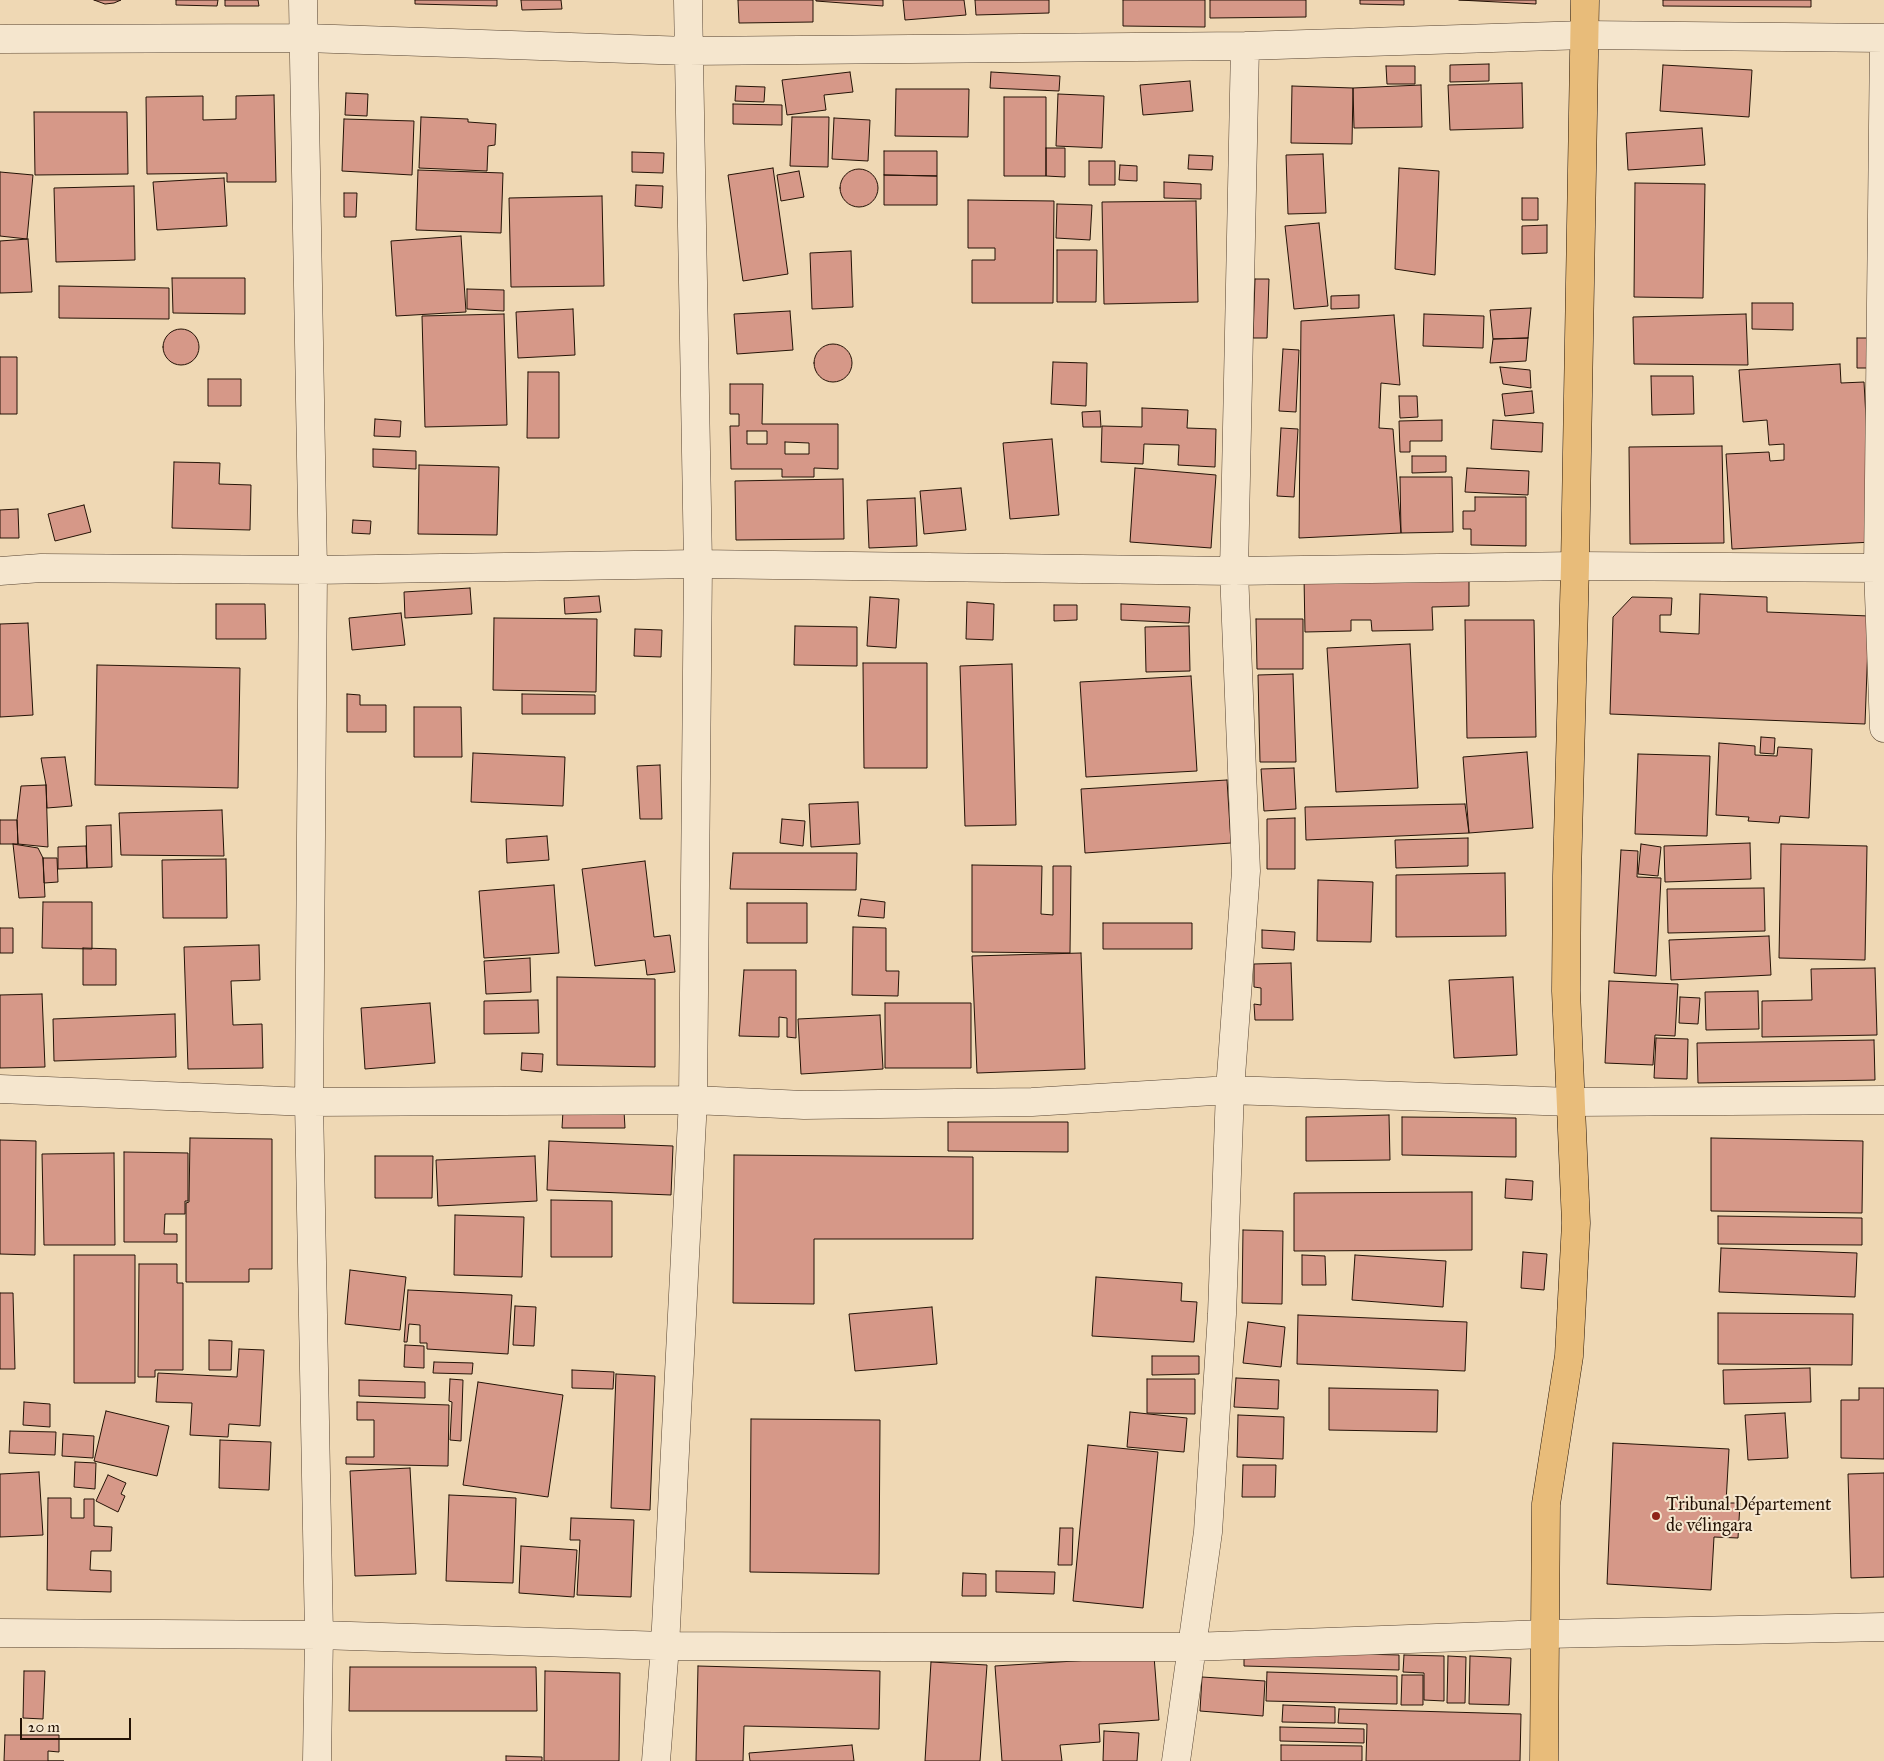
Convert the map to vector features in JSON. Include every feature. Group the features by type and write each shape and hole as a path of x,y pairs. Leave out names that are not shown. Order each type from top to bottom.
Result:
{"highway":[{"path":"1544,1761 1546,1504 1569,1356 1576,1223 1566,953 1585,0"}],"street":[{"path":"303,0 313,570 309,1102 319,1635 317,1761"},
{"path":"656,1761 665,1646 693,1100 698,564 688,0"},
{"path":"0,39 305,38 688,51 1245,46 1585,35 1884,38 1878,568 1884,728"},
{"path":"1176,1761 1208,1532 1222,1314 1230,1090 1246,872 1234,571 1245,46"},
{"path":"0,571 41,568 313,570 698,564 1234,571 1575,566 1878,568"},
{"path":"0,1089 309,1102 693,1100 804,1105 1032,1102 1230,1090 1572,1102 1884,1100"},
{"path":"0,1633 319,1635 665,1646 889,1648 1191,1647 1546,1634 1884,1627"}],"building":[{"path":"94,0 121,0 105,4"},
{"path":"176,0 218,0 217,6 176,5"},
{"path":"225,0 258,0 259,6 225,6"},
{"path":"415,0 497,0 497,6 415,4"},
{"path":"521,0 561,0 562,9 522,10"},
{"path":"738,0 813,0 813,22 739,23"},
{"path":"883,0 883,6 816,1"},
{"path":"903,0 964,0 966,15 905,20"},
{"path":"975,0 1049,0 1049,13 976,15"},
{"path":"1123,0 1205,0 1205,27 1123,26"},
{"path":"1210,0 1306,0 1306,17 1210,18"},
{"path":"1360,0 1404,0 1404,5 1360,4"},
{"path":"1459,0 1536,0 1536,4"},
{"path":"1663,0 1811,0 1811,7 1663,6"},
{"path":"1489,64 1489,81 1450,82 1450,65"},
{"path":"1663,65 1752,70 1749,117 1660,111"},
{"path":"1386,66 1415,66 1415,84 1387,84"},
{"path":"850,72 853,92 824,95 826,110 787,115 782,80"},
{"path":"991,72 1060,76 1059,91 990,88"},
{"path":"1190,81 1193,111 1143,115 1140,85"},
{"path":"1522,83 1523,128 1450,130 1448,85"},
{"path":"1421,85 1422,127 1354,128 1353,88"},
{"path":"736,86 765,87 764,102 735,101"},
{"path":"1292,86 1353,88 1352,144 1291,143"},
{"path":"896,89 969,89 968,137 895,136"},
{"path":"346,93 368,94 367,116 345,115"},
{"path":"1058,94 1104,96 1102,148 1056,146"},
{"path":"274,95 276,182 227,182 227,173 147,174 146,97 203,96 203,120 236,119 236,96"},
{"path":"1004,97 1046,97 1046,176 1004,176"},
{"path":"733,104 782,105 782,125 733,124"},
{"path":"34,112 127,112 128,174 35,175"},
{"path":"421,117 468,119 468,122 496,124 495,145 488,146 487,171 419,168"},
{"path":"792,117 829,117 828,167 790,166"},
{"path":"834,118 870,120 868,161 832,159"},
{"path":"344,119 414,121 412,175 342,171"},
{"path":"1702,128 1705,165 1628,170 1626,133"},
{"path":"1046,148 1065,148 1065,177 1046,176"},
{"path":"884,151 937,151 937,176 884,175"},
{"path":"632,152 664,153 663,173 632,172"},
{"path":"1323,154 1326,213 1288,214 1286,155"},
{"path":"1189,155 1213,156 1212,170 1188,169"},
{"path":"1089,161 1115,161 1115,185 1089,185"},
{"path":"1120,165 1137,166 1137,181 1119,180"},
{"path":"773,168 788,274 743,281 728,175"},
{"path":"1399,168 1439,171 1435,275 1395,269"},
{"path":"859,169 872,175 878,188 872,201 859,207 846,201 840,188 846,175"},
{"path":"418,170 503,173 501,233 416,230"},
{"path":"799,171 804,197 781,201 777,175"},
{"path":"0,172 33,175 27,239 0,236"},
{"path":"884,175 937,176 937,205 884,205"},
{"path":"224,178 227,226 157,230 153,182"},
{"path":"1164,182 1201,184 1201,199 1164,198"},
{"path":"1635,183 1705,184 1703,298 1634,297"},
{"path":"636,185 663,186 662,208 635,206"},
{"path":"134,186 135,260 56,262 54,188"},
{"path":"344,193 357,193 356,217 344,217"},
{"path":"602,196 604,286 511,287 509,198"},
{"path":"1522,198 1538,198 1538,220 1522,220"},
{"path":"968,200 1054,201 1053,303 972,303 972,260 995,260 995,248 968,248"},
{"path":"1196,201 1198,302 1104,304 1102,202"},
{"path":"1057,204 1092,205 1090,240 1056,238"},
{"path":"1319,223 1328,306 1294,309 1285,226"},
{"path":"1547,225 1547,253 1522,254 1522,226"},
{"path":"461,236 466,312 396,316 391,241"},
{"path":"28,239 32,292 0,293 0,241"},
{"path":"1057,250 1097,250 1096,302 1057,302"},
{"path":"851,251 853,307 812,309 810,253"},
{"path":"172,278 245,278 245,314 173,313"},
{"path":"1255,279 1269,279 1267,338 1253,338"},
{"path":"59,286 169,288 169,319 59,318"},
{"path":"467,289 504,290 504,311 467,309"},
{"path":"1359,295 1359,308 1331,309 1331,296"},
{"path":"1752,303 1793,303 1793,330 1752,329"},
{"path":"1531,308 1528,338 1493,339 1490,310"},
{"path":"573,309 575,355 518,358 516,312"},
{"path":"790,311 793,350 737,354 734,314"},
{"path":"504,314 507,425 425,427 422,316"},
{"path":"1424,314 1484,316 1483,348 1423,346"},
{"path":"1746,314 1748,365 1634,364 1633,317"},
{"path":"1394,315 1400,385 1381,383 1379,428 1393,429 1401,533 1299,538 1301,321"},
{"path":"181,329 193,335 199,347 193,359 181,365 169,359 163,347 169,335"},
{"path":"1528,338 1526,361 1490,363 1493,339"},
{"path":"1857,338 1875,338 1875,368 1857,368"},
{"path":"833,344 847,349 852,363 847,377 833,382 819,377 814,363 819,349"},
{"path":"1283,349 1299,350 1296,412 1279,411"},
{"path":"0,357 17,357 17,414 0,414"},
{"path":"1053,362 1087,363 1086,406 1051,404"},
{"path":"1840,364 1841,383 1864,382 1873,542 1732,549 1726,454 1769,452 1770,461 1784,460 1784,444 1769,445 1767,420 1743,422 1739,370"},
{"path":"1500,367 1530,370 1531,388 1503,384"},
{"path":"528,372 559,372 559,438 527,438"},
{"path":"1651,376 1693,376 1694,414 1652,415"},
{"path":"208,379 241,379 241,406 208,406"},
{"path":"730,384 763,384 762,424 838,424 838,469 814,468 814,477 782,477 782,469 731,469 730,426 739,426 739,414 730,414","holes":["747,431 767,431 767,444 747,444","785,442 809,443 809,454 785,454"]},
{"path":"1532,391 1534,413 1505,416 1502,394"},
{"path":"1399,396 1417,396 1418,417 1400,418"},
{"path":"1142,408 1188,410 1187,428 1216,429 1215,467 1178,465 1179,445 1144,444 1143,464 1101,462 1102,426 1142,427"},
{"path":"1100,411 1101,427 1083,427 1082,412"},
{"path":"375,419 401,421 400,437 374,436"},
{"path":"1442,420 1442,441 1410,441 1410,452 1400,452 1399,421"},
{"path":"1493,420 1543,423 1542,452 1491,449"},
{"path":"1281,428 1298,429 1294,497 1277,496"},
{"path":"1052,439 1059,515 1010,519 1003,443"},
{"path":"1722,446 1724,543 1630,544 1629,447"},
{"path":"373,449 416,451 416,469 373,467"},
{"path":"1412,456 1446,456 1446,472 1412,473"},
{"path":"174,462 220,463 219,484 251,485 250,530 172,528"},
{"path":"419,465 499,467 497,535 418,534"},
{"path":"1135,468 1216,475 1211,548 1130,542"},
{"path":"1467,468 1529,471 1528,495 1465,492"},
{"path":"1400,477 1452,477 1453,532 1401,533"},
{"path":"843,479 844,539 736,540 735,481"},
{"path":"961,488 966,530 924,534 920,491"},
{"path":"1475,497 1526,497 1526,546 1471,545 1471,529 1463,529 1463,511 1475,511"},
{"path":"915,498 917,546 869,548 867,500"},
{"path":"84,505 91,532 55,541 48,514"},
{"path":"18,509 19,538 0,538 0,510"},
{"path":"353,520 371,521 370,534 352,533"},
{"path":"1469,575 1469,606 1432,607 1433,630 1372,631 1371,620 1351,620 1351,631 1305,632 1304,577"},
{"path":"470,588 472,614 405,618 404,592"},
{"path":"1700,594 1767,597 1767,612 1869,616 1865,724 1610,714 1613,617 1632,597 1672,598 1671,615 1660,615 1660,632 1699,634"},
{"path":"599,596 601,612 565,614 564,598"},
{"path":"870,597 899,599 896,648 867,646"},
{"path":"967,602 994,604 993,640 966,639"},
{"path":"216,604 265,604 266,639 216,639"},
{"path":"1121,604 1190,607 1189,623 1121,620"},
{"path":"1054,605 1077,605 1077,620 1054,621"},
{"path":"401,613 405,645 352,650 349,618"},
{"path":"494,618 597,619 596,692 493,690"},
{"path":"1256,619 1303,619 1303,669 1257,669"},
{"path":"1465,620 1534,620 1536,737 1467,738"},
{"path":"28,623 33,715 0,717 0,624"},
{"path":"795,626 857,627 857,666 794,665"},
{"path":"1189,626 1190,671 1146,672 1145,627"},
{"path":"635,629 662,630 661,657 634,656"},
{"path":"1410,644 1418,788 1336,792 1327,648"},
{"path":"863,663 927,663 927,768 864,768"},
{"path":"1012,664 1016,825 965,826 960,666"},
{"path":"97,665 240,668 238,788 95,785"},
{"path":"1293,674 1296,762 1260,762 1258,675"},
{"path":"1191,676 1197,771 1086,777 1080,682"},
{"path":"347,694 360,695 360,705 386,705 386,732 347,732"},
{"path":"522,694 595,695 595,714 522,714"},
{"path":"414,707 461,707 462,757 414,757"},
{"path":"1761,737 1775,738 1774,754 1760,753"},
{"path":"1719,743 1755,746 1755,755 1777,756 1778,747 1812,749 1809,818 1780,816 1779,823 1748,821 1749,817 1716,815"},
{"path":"1527,752 1533,828 1469,833 1463,757"},
{"path":"473,753 565,757 563,806 471,802"},
{"path":"1638,754 1710,756 1707,836 1635,834"},
{"path":"65,757 72,806 47,808 46,785 41,758"},
{"path":"660,765 662,819 640,819 637,766"},
{"path":"1294,768 1296,809 1264,811 1261,769"},
{"path":"1227,780 1231,843 1085,853 1081,789"},
{"path":"46,785 48,847 18,844 17,820 21,786"},
{"path":"858,802 860,844 811,847 809,804"},
{"path":"1465,804 1469,833 1306,840 1305,807"},
{"path":"222,810 224,856 121,855 119,813"},
{"path":"1295,818 1295,869 1267,869 1267,819"},
{"path":"782,819 805,821 803,846 780,843"},
{"path":"0,820 17,820 18,844 0,844"},
{"path":"111,825 112,867 87,868 86,826"},
{"path":"547,836 549,860 507,863 506,839"},
{"path":"1468,838 1468,866 1396,868 1395,840"},
{"path":"1750,843 1751,879 1665,882 1664,846"},
{"path":"13,844 38,848 43,858 45,897 19,898"},
{"path":"1641,844 1661,847 1658,876 1638,874"},
{"path":"1781,844 1867,846 1865,960 1779,958"},
{"path":"86,846 87,868 58,869 58,847"},
{"path":"1621,850 1638,851 1637,877 1661,878 1656,976 1614,973"},
{"path":"733,853 857,853 856,890 730,889"},
{"path":"43,858 57,858 58,882 44,883"},
{"path":"226,859 227,918 163,918 162,860"},
{"path":"645,861 654,937 670,935 675,972 647,975 645,960 595,966 582,869"},
{"path":"972,865 1042,866 1041,914 1053,915 1053,866 1071,866 1070,953 972,952"},
{"path":"1505,873 1506,936 1396,937 1396,875"},
{"path":"1318,880 1373,882 1371,942 1317,941"},
{"path":"554,885 559,953 484,958 479,891"},
{"path":"1764,888 1765,931 1668,933 1667,889"},
{"path":"861,899 885,902 884,918 858,916"},
{"path":"43,902 92,902 92,949 42,948"},
{"path":"747,903 807,903 807,943 747,943"},
{"path":"1103,923 1192,923 1192,949 1103,949"},
{"path":"853,927 886,928 886,971 899,971 898,996 852,995"},
{"path":"0,928 13,928 13,953 0,953"},
{"path":"1262,930 1295,932 1294,950 1262,948"},
{"path":"1769,936 1771,975 1671,980 1669,940"},
{"path":"259,945 260,980 231,981 233,1025 262,1024 263,1068 188,1069 184,947"},
{"path":"83,948 116,949 116,985 83,985"},
{"path":"1081,953 1085,1069 977,1073 972,956"},
{"path":"530,958 531,992 486,994 484,961"},
{"path":"1291,963 1293,1020 1255,1020 1254,1004 1261,1005 1261,988 1254,987 1254,964"},
{"path":"1875,968 1877,1035 1762,1037 1762,1001 1812,1000 1811,969"},
{"path":"744,970 796,970 796,1038 787,1037 787,1018 779,1017 779,1037 739,1036"},
{"path":"557,977 655,979 655,1067 557,1065"},
{"path":"1513,977 1517,1055 1454,1058 1449,980"},
{"path":"1609,981 1678,984 1675,1036 1655,1035 1653,1065 1605,1063"},
{"path":"1758,991 1759,1029 1706,1030 1705,992"},
{"path":"42,994 45,1067 0,1068 0,995"},
{"path":"1680,997 1700,998 1698,1024 1679,1023"},
{"path":"538,1000 539,1033 484,1034 484,1001"},
{"path":"430,1003 435,1063 365,1069 361,1008"},
{"path":"885,1003 971,1003 971,1068 885,1068"},
{"path":"175,1014 176,1057 54,1061 53,1019"},
{"path":"880,1015 883,1069 801,1074 798,1019"},
{"path":"1656,1038 1688,1039 1687,1079 1654,1078"},
{"path":"1874,1040 1875,1080 1698,1083 1697,1043"},
{"path":"522,1053 543,1054 542,1072 521,1070"},
{"path":"563,1111 624,1111 625,1128 562,1128"},
{"path":"1389,1115 1390,1160 1306,1161 1306,1117"},
{"path":"1402,1117 1516,1118 1516,1157 1402,1155"},
{"path":"948,1122 1068,1122 1068,1152 948,1151"},
{"path":"190,1138 272,1139 272,1269 249,1269 249,1282 186,1282 186,1203 189,1202"},
{"path":"1711,1138 1863,1141 1862,1213 1711,1211"},
{"path":"0,1140 36,1141 35,1255 0,1254"},
{"path":"549,1141 673,1146 671,1195 547,1190"},
{"path":"124,1152 188,1153 188,1201 185,1201 185,1214 165,1214 164,1234 177,1234 177,1242 124,1242"},
{"path":"114,1153 115,1245 44,1245 42,1154"},
{"path":"734,1155 973,1157 973,1239 814,1239 814,1304 733,1303"},
{"path":"375,1156 433,1156 432,1198 375,1198"},
{"path":"535,1156 537,1201 438,1206 436,1160"},
{"path":"1506,1179 1533,1181 1532,1200 1505,1198"},
{"path":"1472,1192 1472,1250 1294,1251 1294,1193"},
{"path":"551,1200 612,1201 612,1257 551,1257"},
{"path":"455,1215 524,1217 522,1277 454,1275"},
{"path":"1718,1216 1862,1218 1862,1245 1718,1244"},
{"path":"1243,1230 1283,1231 1282,1304 1242,1303"},
{"path":"1721,1248 1857,1253 1855,1297 1719,1292"},
{"path":"1523,1252 1547,1254 1544,1290 1521,1288"},
{"path":"74,1255 135,1255 135,1383 74,1383"},
{"path":"1302,1255 1325,1256 1326,1285 1302,1285"},
{"path":"1355,1255 1446,1261 1443,1307 1352,1300"},
{"path":"139,1264 177,1264 177,1283 183,1283 183,1370 155,1370 155,1377 138,1377"},
{"path":"350,1270 406,1277 400,1330 345,1324"},
{"path":"1096,1277 1182,1283 1181,1301 1197,1302 1194,1342 1092,1336"},
{"path":"408,1290 512,1295 508,1354 427,1349 427,1343 420,1343 420,1325 409,1324 407,1342 404,1342"},
{"path":"0,1293 13,1293 15,1369 0,1369"},
{"path":"515,1306 536,1307 534,1346 513,1345"},
{"path":"932,1307 937,1364 855,1371 849,1314"},
{"path":"1718,1313 1853,1314 1852,1365 1718,1364"},
{"path":"1298,1315 1467,1322 1465,1371 1297,1364"},
{"path":"1248,1322 1285,1327 1281,1367 1243,1363"},
{"path":"209,1340 232,1341 231,1370 209,1370"},
{"path":"405,1345 424,1346 424,1368 404,1367"},
{"path":"239,1349 264,1350 260,1426 229,1424 228,1437 190,1435 192,1403 156,1402 158,1373 237,1377"},
{"path":"1152,1356 1199,1356 1199,1374 1152,1375"},
{"path":"434,1362 473,1363 472,1374 433,1373"},
{"path":"1810,1368 1811,1402 1724,1404 1723,1370"},
{"path":"572,1370 614,1372 613,1389 572,1388"},
{"path":"616,1374 655,1376 650,1510 611,1508"},
{"path":"1236,1378 1279,1380 1278,1409 1234,1407"},
{"path":"450,1379 463,1380 461,1441 450,1440 452,1402 449,1401"},
{"path":"1147,1379 1195,1379 1195,1414 1147,1413"},
{"path":"359,1380 425,1382 425,1398 359,1396"},
{"path":"478,1382 563,1395 548,1497 463,1485"},
{"path":"1329,1388 1438,1390 1437,1432 1329,1430"},
{"path":"1859,1388 1884,1388 1884,1459 1841,1458 1841,1400 1859,1400"},
{"path":"24,1402 50,1404 50,1427 23,1425"},
{"path":"357,1402 449,1405 448,1466 346,1464 346,1457 374,1457 374,1420 357,1420"},
{"path":"106,1411 169,1426 157,1476 94,1461"},
{"path":"1130,1412 1187,1418 1184,1452 1127,1447"},
{"path":"1785,1413 1788,1458 1748,1460 1745,1415"},
{"path":"1238,1415 1284,1417 1283,1459 1237,1457"},
{"path":"751,1419 880,1420 879,1574 750,1572"},
{"path":"10,1431 56,1432 55,1455 9,1453"},
{"path":"63,1434 94,1436 93,1458 62,1456"},
{"path":"220,1440 271,1442 269,1490 219,1488"},
{"path":"1613,1443 1729,1449 1726,1503 1740,1503 1738,1538 1714,1537 1711,1590 1607,1584"},
{"path":"1088,1445 1158,1452 1143,1608 1073,1601"},
{"path":"75,1462 96,1463 95,1489 74,1487"},
{"path":"1243,1465 1276,1465 1275,1497 1242,1497"},
{"path":"410,1468 416,1574 355,1576 350,1471"},
{"path":"39,1472 43,1535 0,1537 0,1474"},
{"path":"1884,1473 1884,1577 1851,1578 1848,1474"},
{"path":"108,1475 126,1483 121,1494 125,1496 118,1512 96,1501"},
{"path":"449,1495 516,1498 513,1583 446,1581"},
{"path":"48,1498 71,1498 71,1518 84,1518 84,1499 94,1499 94,1526 112,1527 111,1551 91,1551 90,1570 111,1571 111,1592 47,1590"},
{"path":"571,1518 634,1520 631,1597 577,1595 580,1540 570,1540"},
{"path":"1060,1528 1073,1528 1072,1565 1058,1565"},
{"path":"521,1546 577,1550 574,1597 519,1593"},
{"path":"996,1571 1055,1572 1054,1594 996,1592"},
{"path":"963,1573 986,1574 986,1596 962,1596"},
{"path":"1244,1651 1399,1655 1399,1670 1244,1666"},
{"path":"1404,1655 1444,1656 1444,1701 1424,1700 1424,1673 1403,1672"},
{"path":"1154,1656 1159,1720 1099,1724 1100,1742 1060,1745 1062,1761 1002,1761 995,1666"},
{"path":"1448,1656 1466,1657 1465,1703 1447,1703"},
{"path":"1470,1656 1511,1658 1509,1705 1469,1704"},
{"path":"931,1662 987,1665 980,1761 925,1761"},
{"path":"698,1666 880,1671 879,1729 744,1726 743,1761 696,1761"},
{"path":"350,1667 536,1667 537,1711 349,1711"},
{"path":"24,1671 45,1671 43,1719 23,1718"},
{"path":"545,1671 620,1673 619,1761 544,1761"},
{"path":"1267,1672 1397,1676 1397,1704 1266,1701"},
{"path":"1402,1675 1423,1675 1423,1705 1401,1705"},
{"path":"1202,1677 1265,1681 1263,1716 1200,1711"},
{"path":"1283,1705 1335,1707 1335,1723 1282,1722"},
{"path":"1339,1709 1521,1714 1520,1761 1366,1761 1367,1724 1338,1723"},
{"path":"1280,1727 1364,1729 1364,1743 1280,1741"},
{"path":"1104,1731 1139,1733 1137,1761 1103,1761"},
{"path":"5,1735 59,1735 59,1752 48,1751 48,1761 4,1761"},
{"path":"852,1745 854,1761 750,1761 749,1753"},
{"path":"1281,1745 1362,1746 1362,1761 1281,1761"},
{"path":"506,1756 542,1757 542,1761 506,1761"}],"place":[{"name":"Tribunal Département de vélingara","path":"1656,1516"}]}
